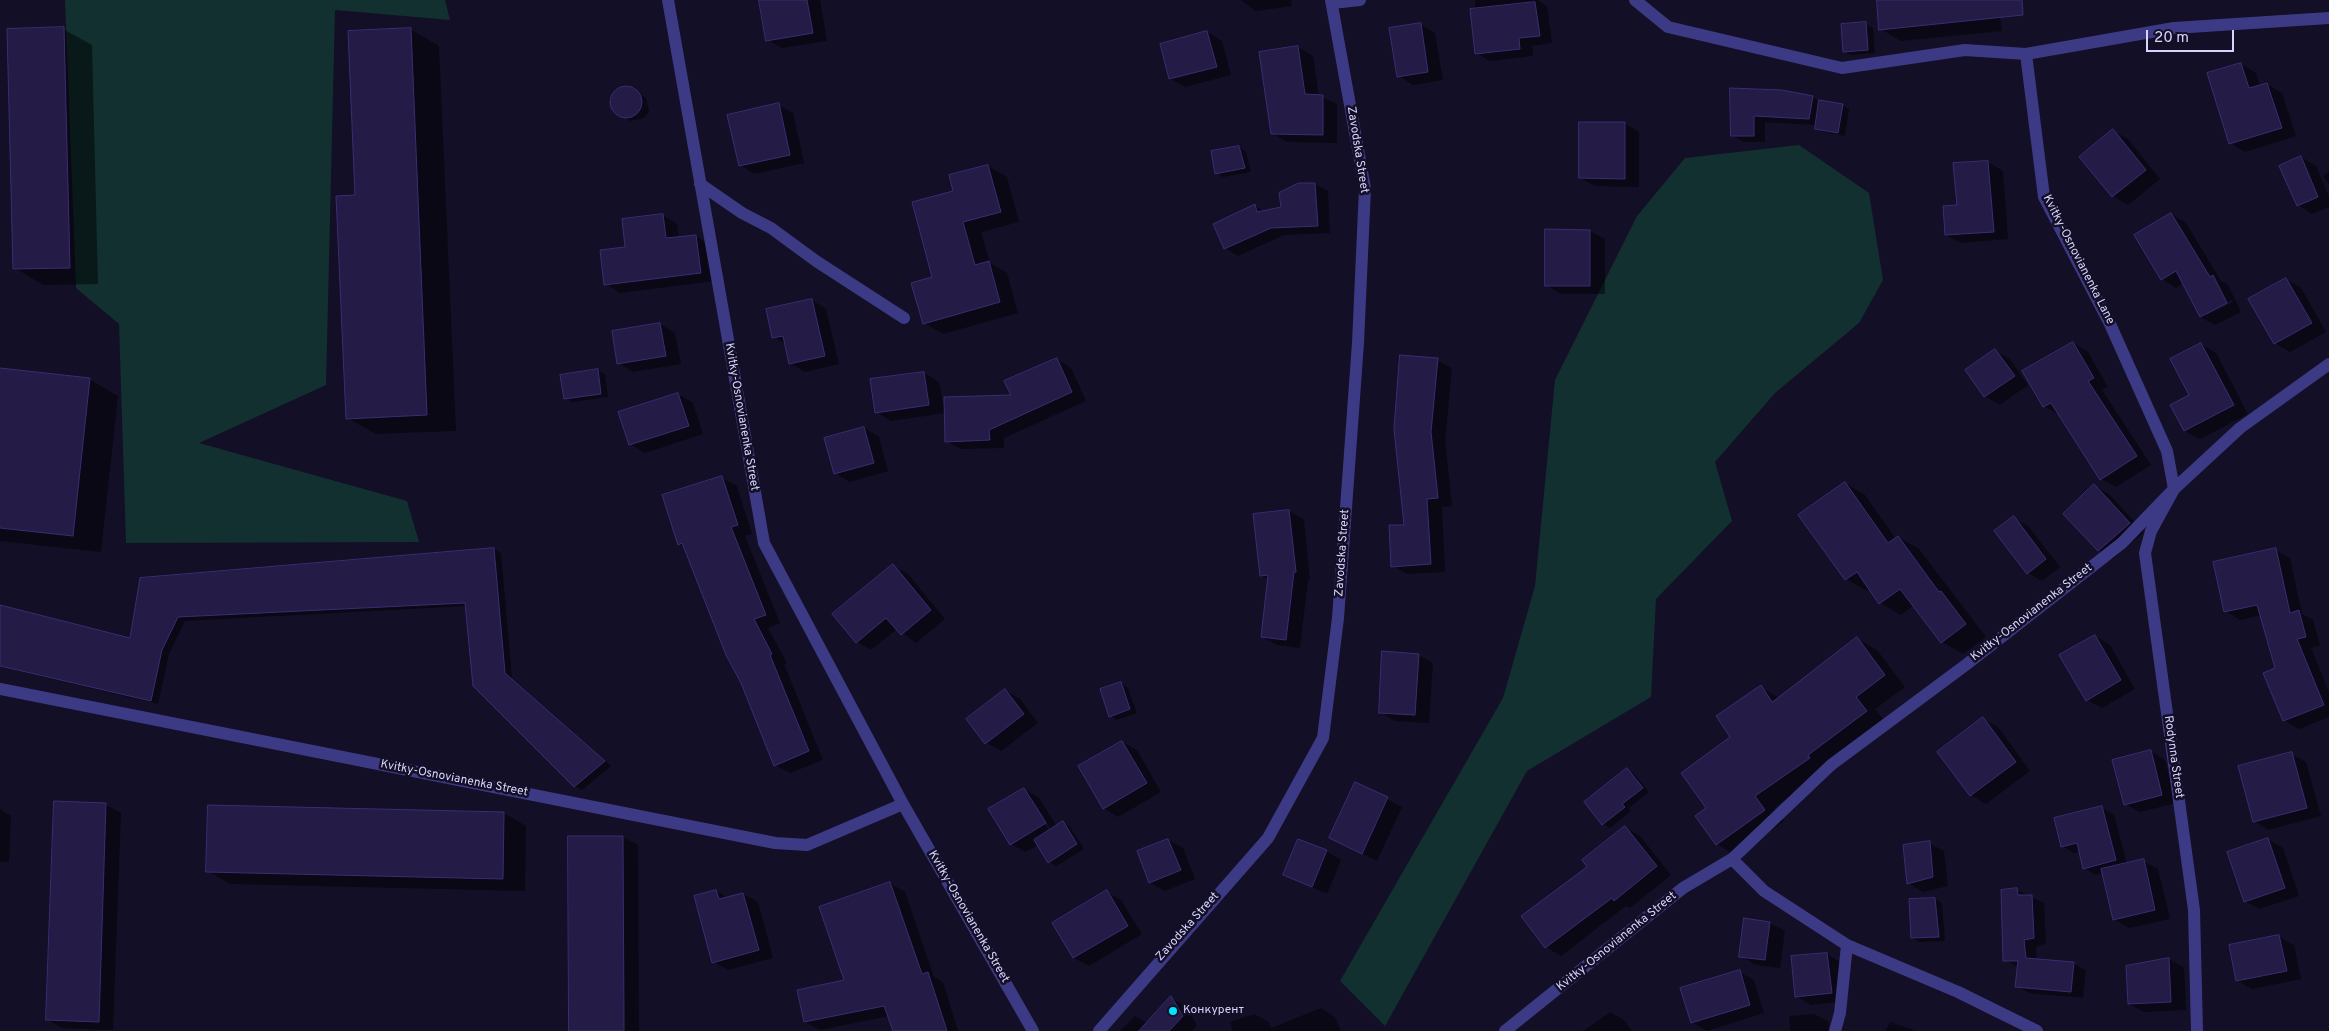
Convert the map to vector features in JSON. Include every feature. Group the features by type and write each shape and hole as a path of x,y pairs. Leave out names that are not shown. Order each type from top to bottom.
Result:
{"street":[{"name":"Kvitky-Osnovianenka Street","path":"668,0 764,543 903,804 1033,1031"},
{"path":"1332,1 1360,0"},
{"path":"1635,0 1668,27 1842,68 1965,50 2026,54 2174,28 2329,18"},
{"name":"Zavodska Street","path":"1099,1031 1268,838 1323,738 1339,608 1358,343 1365,188 1332,1"},
{"name":"Kvitky-Osnovianenka Lane","path":"2026,54 2044,197 2110,324 2167,451 2174,489"},
{"path":"700,184 742,213 772,228 816,262 904,318"},
{"name":"Kvitky-Osnovianenka Street","path":"1506,1031 1683,888 1732,859 1831,765 1967,664 2122,542 2174,489 2240,428 2329,364"},
{"name":"Rodynna Street","path":"2174,489 2151,531 2145,553 2194,910 2197,1031"},
{"name":"Kvitky-Osnovianenka Street","path":"0,689 775,844 807,845 903,804"},
{"path":"1732,859 1764,891 1847,944 1958,992 2037,1031"},
{"path":"1835,1031 1840,1014 1847,944"}],"green space":[{"path":"65,0 445,0 450,20 335,10 326,385 199,443 407,501 419,542 126,543 119,324 76,288"},
{"path":"1799,145 1869,193 1883,280 1859,323 1775,393 1715,462 1732,521 1656,599 1651,697 1527,771 1385,1026 1340,981 1503,698 1535,586 1555,380 1637,216 1685,158"}],"building":[{"path":"759,0 807,0 813,33 766,41"},
{"path":"1877,0 2022,0 2023,15 1879,30"},
{"path":"1535,2 1540,36 1519,38 1520,49 1475,54 1470,9"},
{"path":"1866,22 1868,50 1843,52 1841,24"},
{"path":"1421,23 1428,72 1397,77 1389,28"},
{"path":"64,27 70,268 13,269 7,29"},
{"path":"411,28 427,415 346,419 336,196 355,195 348,31"},
{"path":"1207,31 1217,67 1169,79 1160,44"},
{"path":"1298,46 1305,94 1323,95 1323,135 1271,134 1259,52"},
{"path":"2241,63 2249,88 2267,83 2282,128 2229,144 2207,73"},
{"path":"626,86 632,87 637,91 641,96 641,108 637,113 632,117 626,118 620,117 615,113 611,108 610,102 611,96 615,91 620,87"},
{"path":"1730,88 1782,90 1813,96 1809,119 1754,116 1754,136 1731,136"},
{"path":"1819,100 1843,104 1838,133 1815,129"},
{"path":"779,103 790,155 739,166 727,115"},
{"path":"1579,122 1625,122 1625,179 1579,178"},
{"path":"2113,129 2146,170 2112,197 2079,157"},
{"path":"1239,146 1245,168 1215,174 1211,151"},
{"path":"2301,156 2318,197 2297,206 2279,166"},
{"path":"1988,161 1994,232 1945,235 1943,206 1957,205 1953,163"},
{"path":"988,165 1001,212 963,222 975,265 989,261 1000,302 923,324 911,283 932,277 912,202 953,191 949,175"},
{"path":"1299,183 1315,183 1318,226 1271,228 1224,249 1213,224 1255,204 1257,212 1281,207 1279,193"},
{"path":"2171,213 2210,277 2213,275 2227,303 2200,317 2176,271 2161,280 2134,235"},
{"path":"663,214 666,238 696,235 701,273 604,285 600,250 625,247 622,219"},
{"path":"1545,229 1590,230 1590,286 1545,286"},
{"path":"2286,278 2312,323 2274,344 2248,299"},
{"path":"812,299 825,356 789,364 783,336 772,338 766,309"},
{"path":"660,323 666,356 617,364 612,331"},
{"path":"2073,342 2094,378 2088,381 2137,456 2100,480 2051,403 2043,407 2022,371"},
{"path":"2201,343 2234,405 2184,431 2170,405 2189,395 2170,359"},
{"path":"1995,349 2015,376 1984,397 1965,370"},
{"path":"1400,355 1438,358 1431,432 1438,498 1427,499 1431,564 1391,567 1389,525 1404,525 1394,429"},
{"path":"1057,358 1072,392 989,430 990,440 945,442 944,397 1011,395 1004,381"},
{"path":"0,368 90,378 73,536 0,528"},
{"path":"598,369 601,394 564,399 560,375"},
{"path":"924,372 929,405 875,413 870,379"},
{"path":"678,393 689,426 629,445 618,412"},
{"path":"864,427 874,463 834,474 824,438"},
{"path":"722,476 738,525 731,527 766,615 754,619 772,654 770,655 809,751 774,766 741,683 726,655 682,543 678,545 662,495"},
{"path":"1845,482 1888,543 1898,536 1939,592 1941,591 1966,624 1941,643 1900,589 1879,604 1857,572 1845,580 1798,515"},
{"path":"2094,484 2130,523 2098,551 2063,514"},
{"path":"1289,510 1296,572 1294,572 1286,640 1261,637 1268,575 1260,576 1253,514"},
{"path":"2014,516 2046,559 2027,574 1994,531"},
{"path":"494,548 505,673 605,761 574,787 473,686 465,603 178,617 162,650 151,701 0,666 0,605 130,638 140,578"},
{"path":"2276,548 2290,613 2299,610 2306,637 2297,639 2324,705 2283,721 2263,673 2275,668 2257,605 2224,612 2213,562"},
{"path":"893,564 931,610 901,635 886,618 856,643 832,614"},
{"path":"2095,635 2121,680 2086,701 2059,655"},
{"path":"1857,637 1885,675 1856,697 1867,711 1808,755 1810,758 1755,796 1765,810 1716,845 1695,816 1706,808 1681,773 1730,737 1716,716 1761,685 1772,702"},
{"path":"1382,651 1419,654 1415,715 1379,713"},
{"path":"1121,682 1130,709 1109,717 1100,689"},
{"path":"1005,689 1024,714 985,744 966,719"},
{"path":"1983,717 2016,762 1970,796 1937,752"},
{"path":"1122,741 1147,783 1103,809 1078,766"},
{"path":"2151,750 2162,795 2124,805 2112,760"},
{"path":"2292,752 2307,808 2253,822 2238,766"},
{"path":"1627,768 1643,788 1622,804 1625,807 1602,825 1584,802"},
{"path":"1355,782 1388,797 1362,854 1329,838"},
{"path":"1024,788 1046,823 1010,845 988,809"},
{"path":"54,801 106,803 99,1022 46,1020"},
{"path":"208,805 504,812 503,879 206,872"},
{"path":"2102,806 2116,860 2083,869 2077,843 2061,847 2054,818"},
{"path":"1063,821 1077,844 1048,863 1034,840"},
{"path":"1625,826 1657,866 1614,901 1612,898 1545,948 1521,916 1587,867 1582,860"},
{"path":"568,836 623,836 624,1031 569,1031"},
{"path":"2268,838 2285,888 2244,902 2227,852"},
{"path":"1168,839 1181,870 1149,883 1137,851"},
{"path":"1298,839 1327,850 1312,887 1283,875"},
{"path":"1930,841 1933,877 1907,884 1903,845"},
{"path":"2144,859 2155,910 2113,920 2101,869"},
{"path":"890,882 922,974 928,972 947,1031 893,1031 884,1006 804,1022 797,990 844,980 819,907"},
{"path":"2017,888 2018,895 2032,895 2034,938 2024,940 2026,958 2074,962 2071,992 2015,987 2018,961 2003,961 2001,890"},
{"path":"716,890 719,899 743,893 759,950 712,963 694,896"},
{"path":"1107,890 1128,926 1073,958 1052,923"},
{"path":"1935,898 1939,937 1911,938 1909,899"},
{"path":"1744,918 1770,922 1765,960 1739,957"},
{"path":"2279,935 2287,971 2236,981 2229,945"},
{"path":"1827,953 1832,993 1795,997 1791,956"},
{"path":"2169,958 2171,1002 2128,1004 2126,966"},
{"path":"1740,970 1750,1005 1691,1023 1680,988"},
{"name":"Конкурент","path":"1171,996 1183,1016 1169,1031 1139,1031"}],"place":[{"name":"Конкурент","path":"1173,1011"}]}
